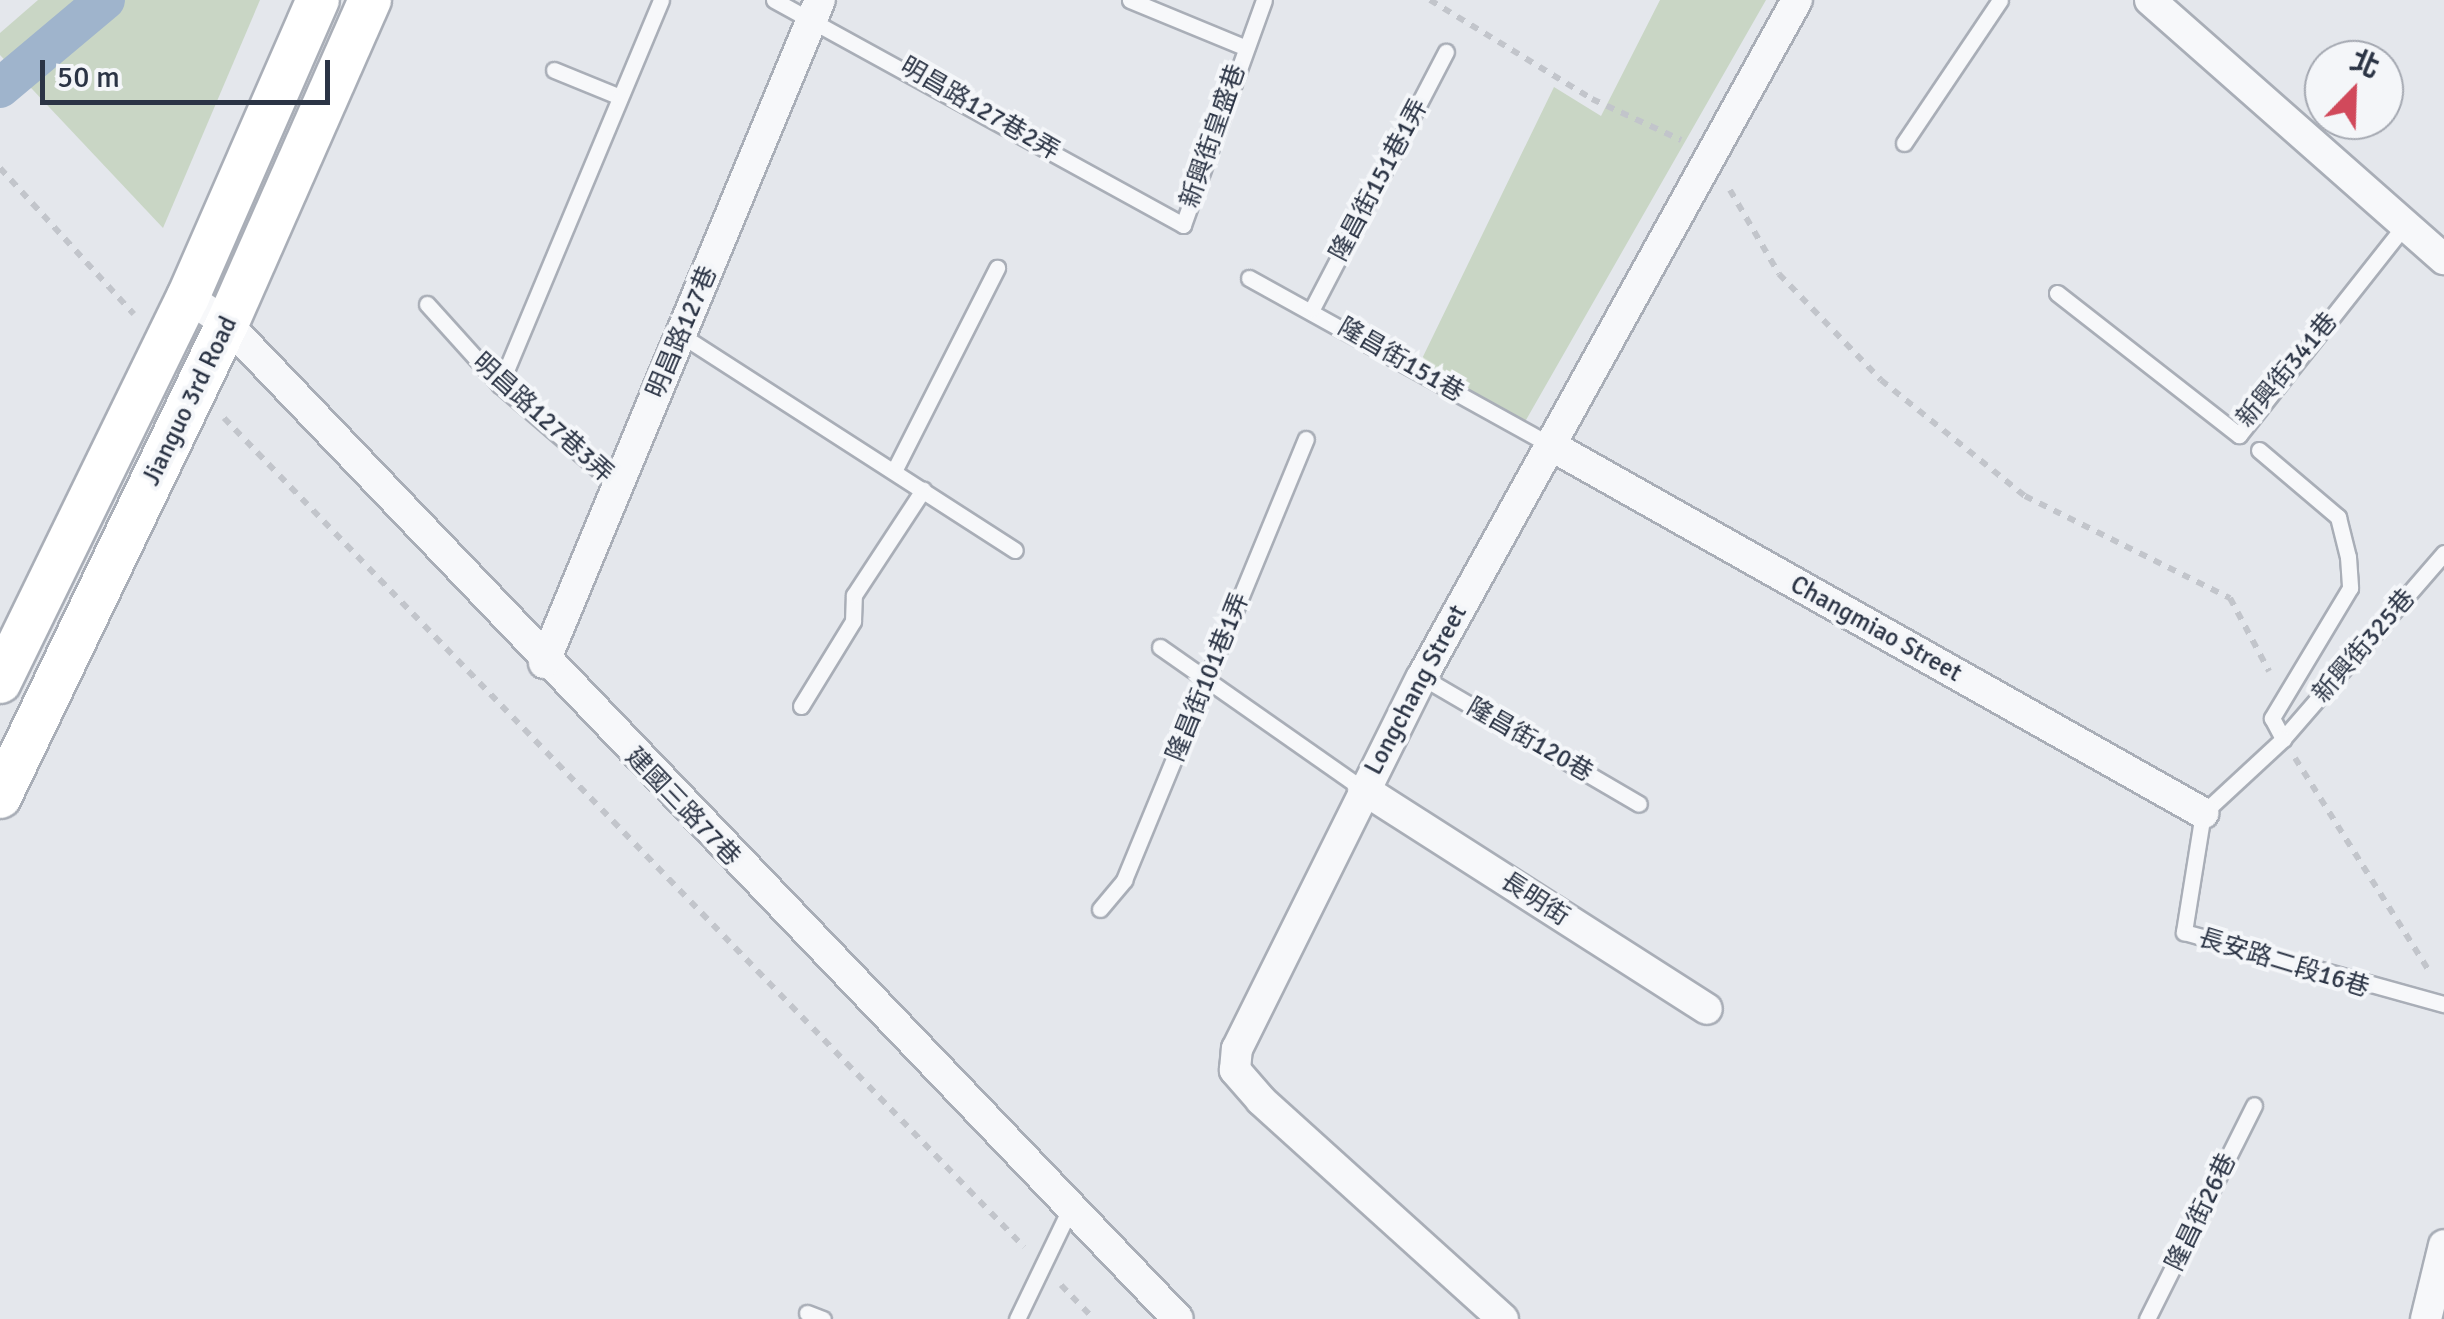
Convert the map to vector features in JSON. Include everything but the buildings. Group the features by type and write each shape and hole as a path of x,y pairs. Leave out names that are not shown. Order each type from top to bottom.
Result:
{"street":[{"name":"Jianguo 3rd Road","path":"0,682 188,297 318,0"},
{"name":"Jianguo 3rd Road","path":"0,797 228,324 370,0"},
{"name":"Longchang Street","path":"1503,1319 1235,1070 1363,789 1707,152 1797,0"},
{"path":"2157,2 2444,259"},
{"name":"明昌路127巷","path":"544,663 817,8"},
{"name":"建國三路77巷","path":"188,297 228,324 544,663 1178,1319"},
{"name":"Changmiao Street","path":"1550,445 2203,813"},
{"name":"長明街","path":"1363,789 1707,1009"},
{"path":"2426,1319 2444,1244"}],"lane":[{"path":"500,385 661,0"},
{"name":"明昌路127巷2弄","path":"774,0 817,8 1183,224"},
{"name":"新興街皇盛巷","path":"1130,0 1244,48"},
{"name":"新興街皇盛巷","path":"1183,224 1264,0"},
{"path":"1904,143 2000,0"},
{"name":"隆昌街151巷1弄","path":"1312,309 1446,52"},
{"path":"554,70 620,97"},
{"name":"新興街341巷","path":"2057,293 2239,435 2405,225"},
{"path":"894,471 998,268"},
{"name":"隆昌街151巷","path":"1249,278 1312,309 1550,445"},
{"name":"明昌路127巷3弄","path":"427,304 500,385 618,486"},
{"path":"681,335 1015,550"},
{"name":"隆昌街101巷1弄","path":"1100,910 1124,880 1306,439"},
{"name":"新興街325巷","path":"2259,450 2338,518 2350,588 2272,718"},
{"path":"801,706 854,621 854,595 923,490"},
{"name":"新興街325巷","path":"2203,813 2283,739 2444,553"},
{"path":"1160,647 1363,789"},
{"name":"隆昌街120巷","path":"1422,677 1639,804"},
{"path":"2272,718 2283,739"},
{"name":"長安路二段16巷","path":"2203,813 2184,932 2444,1004"},
{"name":"隆昌街26巷","path":"2148,1319 2254,1105"},
{"path":"1018,1319 1071,1208"},
{"path":"807,1312 824,1319"}],"path":[{"path":"1430,0 1592,98 1707,152 1779,274 1881,380 2025,496 2230,598 2269,660 2272,718"},
{"path":"0,168 120,293 161,352"},
{"path":"196,388 1094,1319"},
{"path":"2283,739 2434,978"}],"green space":[{"path":"38,0 260,0 163,228 0,55 0,33"},
{"path":"1660,0 1766,0 1518,434 1416,371 1554,87 1601,116"}],"waterway":[{"path":"0,88 105,0"}]}
